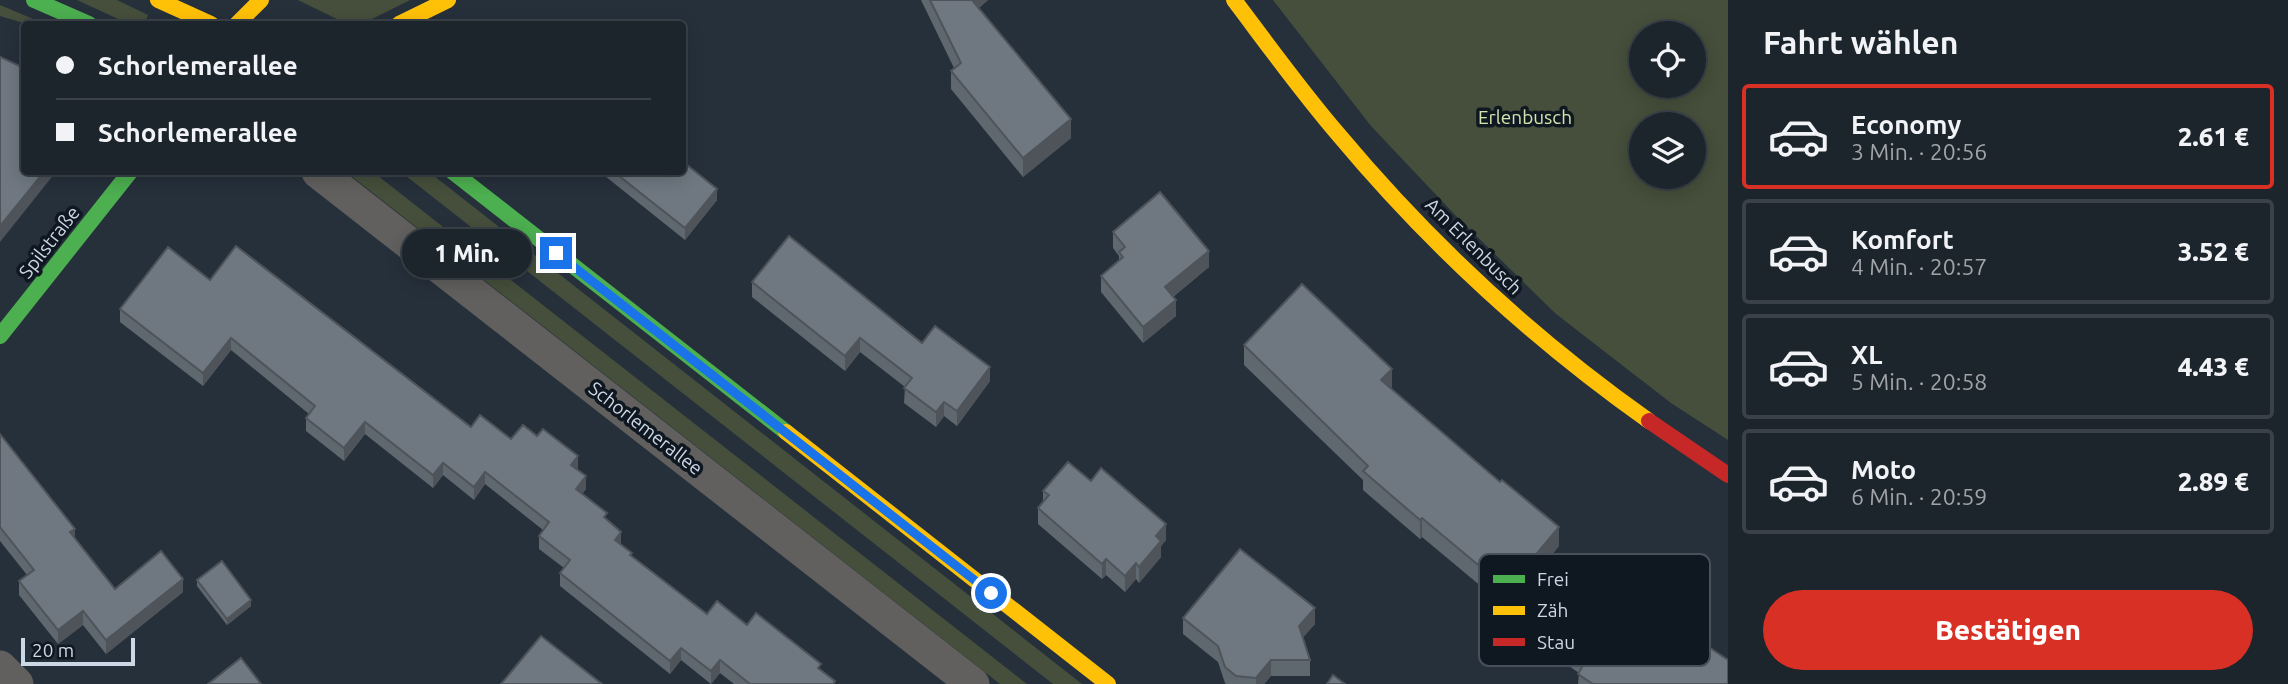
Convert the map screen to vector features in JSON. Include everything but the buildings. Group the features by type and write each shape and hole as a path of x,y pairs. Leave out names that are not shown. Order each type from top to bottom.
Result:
{"street":[{"path":"34,0 82,21"},
{"path":"158,0 204,21"},
{"path":"240,21 261,0"},
{"path":"405,21 448,0"},
{"name":"Am Erlenbusch","path":"1234,0 1352,151 1438,244 1540,340 1650,424 1728,475"},
{"name":"Spilstraße","path":"0,337 128,175"},
{"name":"Schorlemerallee","path":"322,175 973,684"},
{"path":"457,175 1108,684"},
{"path":"0,667 18,684"}],"green space":[{"path":"77,0 117,0 148,15 145,21 122,21"},
{"path":"298,0 410,0 368,21 341,21"},
{"name":"Erlenbusch","path":"1273,0 1728,0 1728,440 1671,403 1556,314 1456,216 1371,126"},
{"path":"0,5 38,21 21,22 0,16"},
{"path":"350,175 377,175 1027,684 1000,684"},
{"path":"405,175 433,175 1082,684 1053,684"}],"traffic: fast":[{"path":"34,0 82,21"},
{"path":"0,336 128,175"},
{"path":"457,175 786,432"}],"traffic: slow":[{"path":"158,0 204,21"},
{"path":"240,21 261,0"},
{"path":"405,21 448,0"},
{"path":"1234,0 1338,134 1446,251 1484,288 1564,357 1649,421"},
{"path":"786,432 1108,684"}],"traffic: jam":[{"path":"1649,421 1728,475"}],"route":[{"path":"556,253 991,593"}]}
